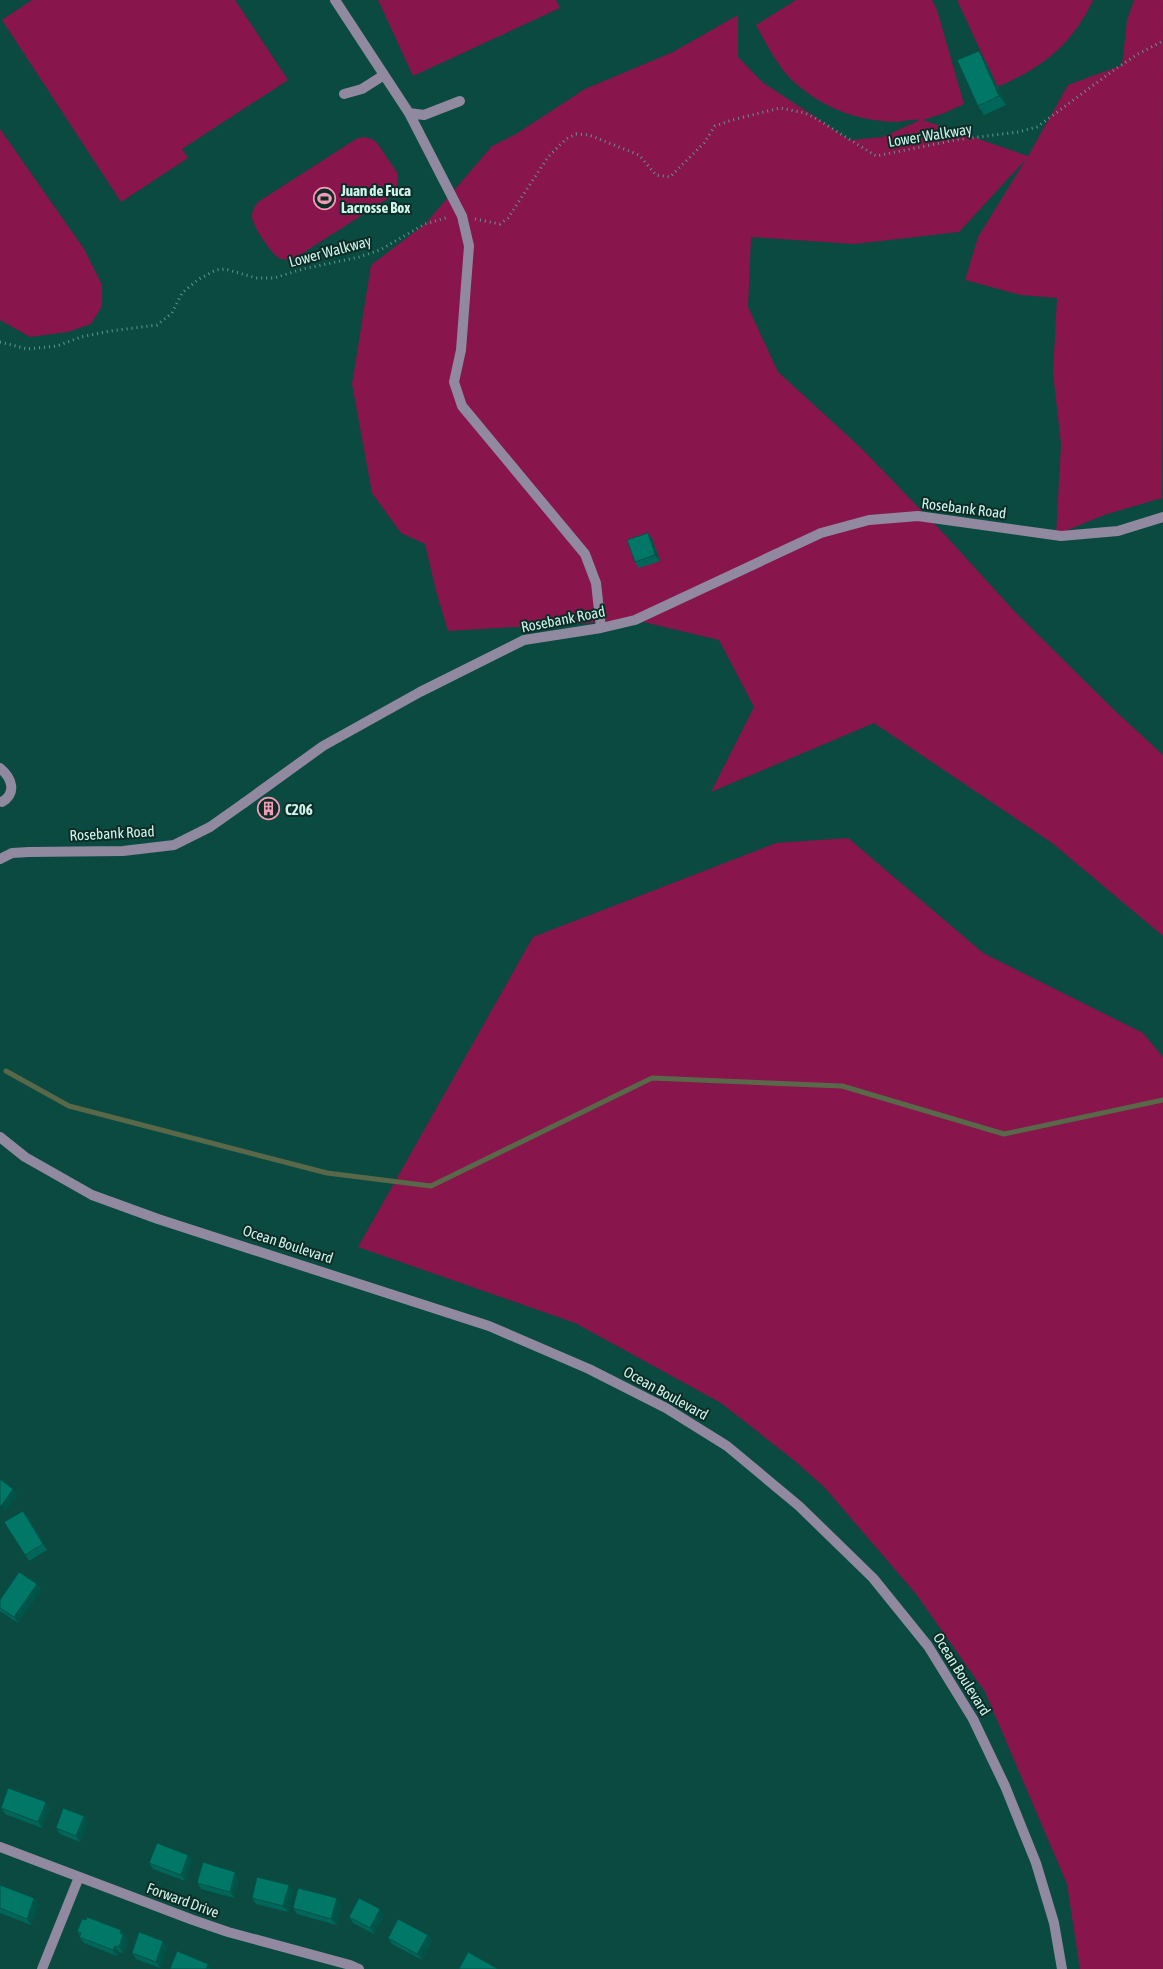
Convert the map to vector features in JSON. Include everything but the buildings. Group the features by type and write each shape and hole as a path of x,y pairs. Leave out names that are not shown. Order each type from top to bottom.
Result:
{"street":[{"path":"335,0 409,113 462,216 469,246 461,350 454,382 462,406 585,554 596,583 601,628"},
{"path":"344,94 362,90 384,75"},
{"path":"409,113 424,116 460,102"},
{"name":"Rosebank Road","path":"0,859 12,853 122,851 174,845 210,827 323,746 420,692 524,640 601,628 635,620 821,533 869,520 918,516 1061,536 1118,532 1163,517"},
{"path":"0,768 11,783 11,792 8,798 2,802"},
{"name":"Ocean Boulevard","path":"0,1137 25,1157 92,1195 158,1219 488,1326 589,1369 666,1408 727,1446 799,1506 873,1578 928,1646 973,1719 1012,1804 1036,1863 1054,1924 1062,1969"},
{"name":"Forward Drive","path":"0,1846 202,1923 359,1969"},
{"path":"42,1969 79,1876"}],"path":[{"name":"Lower Walkway","path":"0,342 27,349 57,346 81,337 157,325 172,313 182,293 216,270 225,268 256,278 274,278 380,250 425,224 442,218 462,216 500,224 508,218 548,157 566,139 576,134 589,135 639,155 656,175 670,177 704,143 715,126 780,108 805,113 817,119 876,156 955,140 1018,132 1036,127 1114,70 1138,54 1163,41"}],"shaded area":[{"path":"32,0 235,0 288,80 182,149 188,158 121,202 2,20"},
{"path":"378,0 556,0 560,8 413,76"},
{"path":"796,0 932,0 937,10 964,104 923,120 1028,156 1068,85 1122,65 1127,20 1134,0 1163,0 1162,498 1104,515 1056,535 1061,444 1053,373 1057,298 1021,295 965,280 978,237 1026,159 959,232 854,244 751,237 748,307 778,372 861,448 945,535 1015,612 1113,709 1163,755 1163,936 1052,843 874,723 711,792 754,707 719,640 635,620 448,631 425,544 401,533 372,493 352,384 371,265 425,224 492,146 516,134 585,89 673,52 738,15 738,57 762,82 850,140 883,137 920,120 889,122 850,115 826,105 795,83 786,74 756,25"},
{"path":"957,0 1093,0 1075,30 1054,53 1028,72 997,87"},
{"path":"0,129 84,249 102,285 102,306 91,324 68,332 30,337 0,320"},
{"name":"Juan de Fuca Lacrosse Box","path":"364,137 372,139 377,143 398,174 397,189 392,196 295,258 285,260 276,256 258,232 253,220 253,210 258,202 356,139"},
{"path":"848,838 983,953 1143,1033 1163,1057 1163,1969 1080,1969 1067,1884 985,1692 916,1594 825,1488 796,1462 721,1403 575,1323 358,1247 533,937 776,843"}],"waterway":[{"path":"6,1071 69,1106 327,1173 431,1186 652,1078 842,1086 1004,1134 1163,1100"}],"place":[{"name":"Juan de Fuca Lacrosse Box","path":"325,199"},
{"name":"C206","path":"269,809"}]}
